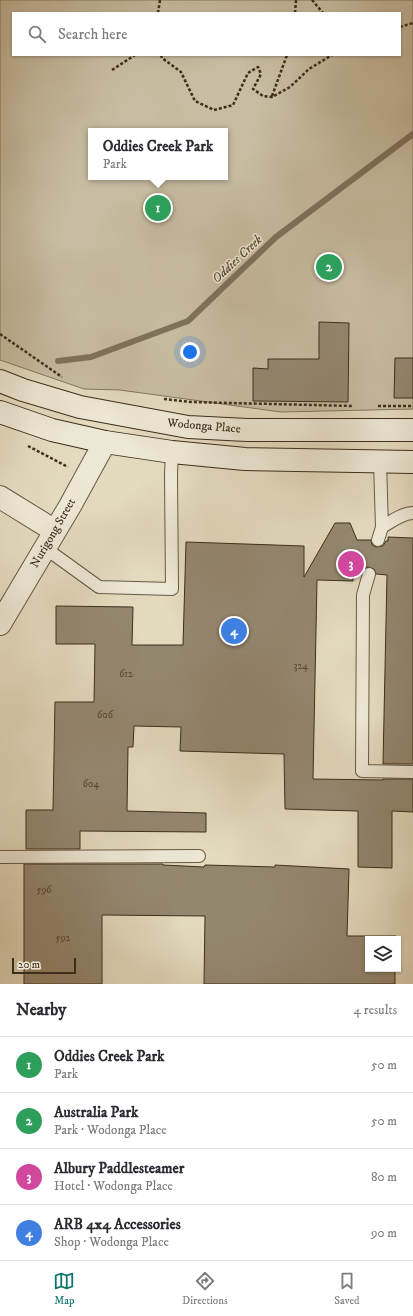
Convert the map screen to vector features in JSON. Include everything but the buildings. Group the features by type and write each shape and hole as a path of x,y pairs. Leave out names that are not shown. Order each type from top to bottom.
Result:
{"main road":[{"name":"Wodonga Place","path":"0,381 23,390 80,407 188,427 247,430 413,430"},
{"path":"0,412 52,430 105,442 172,452 245,459 413,462"},
{"name":"Nurigong Street","path":"0,624 105,442"},
{"path":"0,497 50,539"}],"lane":[{"path":"50,539 99,587 172,589 172,452"},
{"path":"378,540 382,528 380,462"},
{"path":"382,528 398,517 408,513 413,513"},
{"path":"369,574 363,595 362,771 413,772"},
{"path":"0,857 199,856"}],"path":[{"path":"158,12 160,0"},
{"path":"295,12 296,0"},
{"path":"312,0 322,12"},
{"path":"401,27 413,23"},
{"path":"112,70 133,56"},
{"path":"162,56 162,58 181,72 195,101 214,110 233,105 248,73 258,67 261,74 253,89 263,96 272,97 290,87 309,69 330,56"},
{"path":"272,97 287,56"},
{"path":"0,334 62,377 68,379"},
{"path":"161,398 191,402 358,406"},
{"path":"374,406 413,406"},
{"path":"26,445 86,477"}],"shaded area":[{"path":"0,0 413,0 413,409 281,412 120,390 84,389 0,360"}],"waterway":[{"name":"Oddies Creek","path":"58,361 91,357 188,321 276,237 413,134"}],"place":[{"name":"Oddies Creek Park","path":"158,208"},
{"name":"Australia Park","path":"329,267"},
{"name":"Albury Paddlesteamer","path":"351,564"},
{"name":"ARB 4x4 Accessories","path":"234,631"}]}
